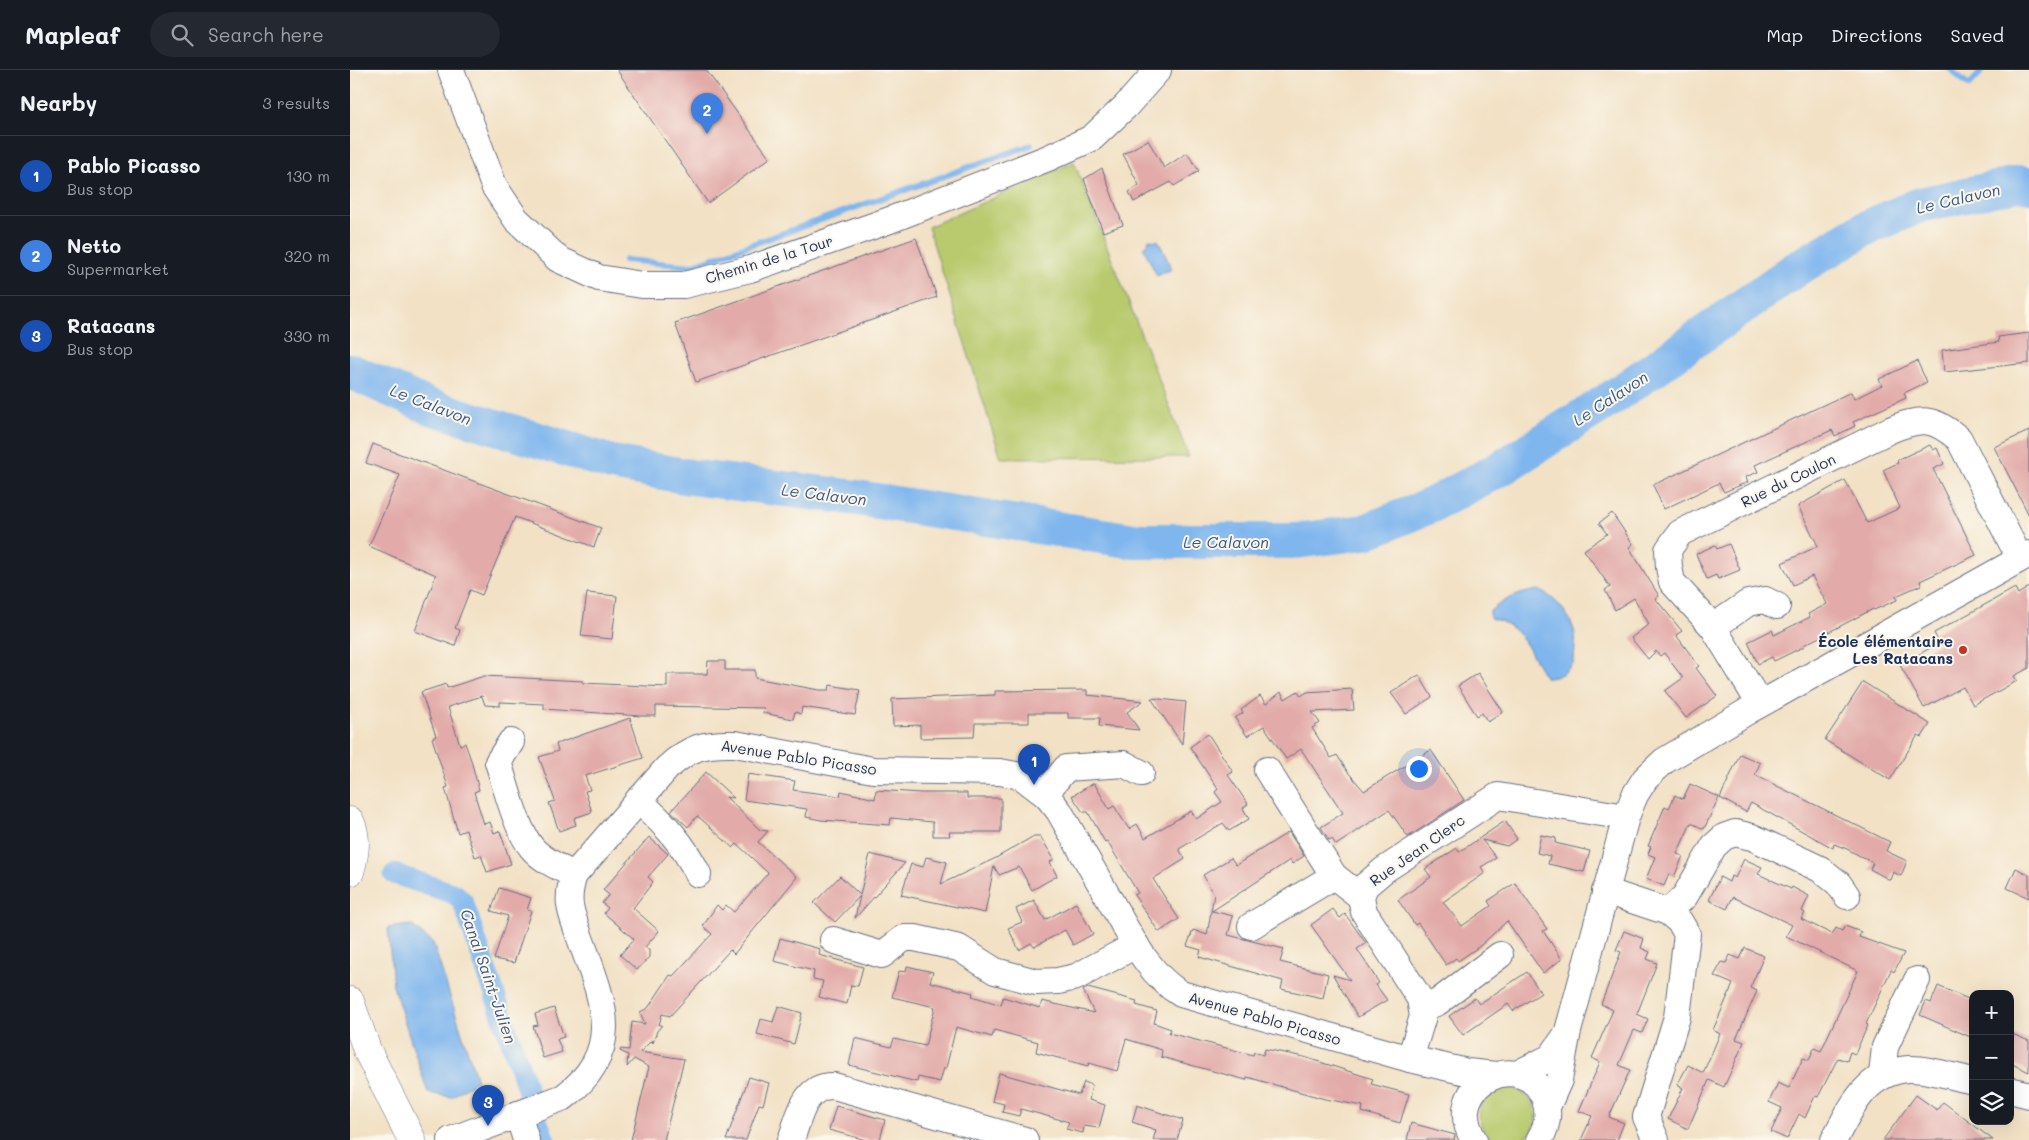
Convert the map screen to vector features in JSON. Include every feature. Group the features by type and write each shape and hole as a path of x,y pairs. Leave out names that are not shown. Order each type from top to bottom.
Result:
{"main road":[{"path":"350,821 355,841 354,857 350,872"},
{"path":"350,1001 367,1050 412,1140"},
{"path":"350,1044 371,1092 396,1140"}],"street":[{"name":"Chemin de la Tour","path":"451,70 494,186 516,219 558,259 598,278 642,285 684,285 759,266 890,220 1048,158 1092,138 1126,106 1158,70"},
{"name":"Rue du Coulon","path":"1760,704 1713,627 1672,582 1668,567 1668,550 1680,533 1909,422 1928,421 1944,426 1959,439 2025,556"},
{"path":"1547,1127 1559,1080 1568,1031 1605,891 1626,818 1635,795 1645,779 1664,761 1760,704 2025,556"},
{"path":"1713,627 1748,603 1765,600 1777,606"},
{"path":"511,742 498,762 524,836 533,849 558,868 574,875"},
{"name":"Avenue Pablo Picasso","path":"451,1140 564,1097 590,1073 601,1049 605,1023 603,1002 570,908 568,891 574,875 666,768 682,754 716,743 735,744 873,770 1000,772 1021,776 1046,796 1059,811 1136,945 1158,977 1181,994 1410,1060 1467,1072 1507,1074"},
{"path":"1046,796 1052,785 1066,768 1124,764 1141,773"},
{"path":"1266,770 1334,876 1361,897"},
{"name":"Rue Jean Clerc","path":"1422,1009 1420,999 1406,975 1364,912 1361,897 1365,886 1384,870 1498,796 1626,818"},
{"path":"638,800 662,822 687,851 698,874"},
{"path":"1668,912 1685,896 1714,846 1724,837 1735,833 1752,837 1820,869 1838,883 1847,896"},
{"path":"1251,926 1334,876"},
{"path":"1605,891 1668,912 1680,922 1688,934 1676,1016 1646,1117 1656,1140"},
{"path":"832,940 882,955 904,938 915,938 960,948 996,971 1036,982 1058,981 1076,977 1136,945"},
{"path":"1410,1060 1423,1016 1422,1009 1438,1002 1500,955"},
{"path":"1882,1075 1885,1047 1917,980"},
{"path":"1469,1137 1465,1112 1467,1102 1478,1084 1507,1074 1530,1069 1551,1057 1568,1031"},
{"path":"1440,1066 1457,1083 1467,1102"},
{"path":"1834,1140 1860,1094 1882,1075 1909,1069 1969,1080"},
{"path":"1507,1074 1527,1079 1537,1086 1544,1096 1547,1127"},
{"path":"791,1140 807,1098 816,1089 834,1086 1025,1140"},
{"path":"2014,1091 2029,1095"},
{"path":"518,1114 526,1140"}],"green space":[{"path":"1074,162 1189,457 1001,458 928,227"},
{"path":"1507,1087 1517,1089 1525,1094 1535,1109 1535,1125 1522,1140 1491,1139 1484,1131 1481,1123 1480,1107 1484,1100 1489,1094"}],"water":[{"path":"1149,239 1158,240 1172,269 1157,276 1143,247 1147,245"},
{"path":"1538,590 1560,606 1568,617 1575,634 1574,662 1562,674 1551,678 1546,678 1524,642 1511,627 1490,618 1490,611 1501,603 1518,595"},
{"path":"411,925 433,943 477,1080 452,1097 428,1093 393,986 388,928"}],"building":[{"path":"617,70 706,70 770,158 708,203"},
{"path":"1148,140 1164,168 1187,153 1199,171 1174,186 1171,182 1134,202 1129,192 1139,185 1123,154"},
{"path":"1102,168 1123,225 1103,232 1084,179"},
{"path":"916,238 937,297 696,382 675,323"},
{"path":"2029,333 2029,363 1944,372 1942,350 1999,342 1998,337"},
{"path":"1917,361 1927,382 1904,393 1906,398 1853,422 1855,426 1835,436 1832,430 1755,465 1758,472 1745,477 1748,482 1724,492 1719,483 1664,509 1653,485 1851,392 1854,399 1882,385 1879,379"},
{"path":"2029,431 2029,515 1994,447"},
{"path":"373,444 601,528 594,547 515,517 482,595 470,590 455,628 460,630 455,646 415,631 436,575 369,546 400,475 366,463"},
{"path":"1930,445 1933,450 1937,448 1944,464 1933,469 1976,555 1920,581 1921,585 1896,596 1897,600 1873,609 1805,646 1774,661 1772,657 1758,664 1748,642 1772,630 1774,635 1810,617 1808,614 1827,604 1812,576 1793,585 1782,563 1818,546 1798,506 1845,480 1867,523 1900,508 1883,470 1898,463 1897,460"},
{"path":"1612,513 1633,544 1629,547 1659,596 1655,598 1682,631 1676,635 1699,666 1696,668 1717,696 1686,718 1665,691 1683,678 1664,653 1660,656 1656,651 1648,659 1631,638 1649,624 1634,598 1615,610 1605,590 1610,587 1584,550 1607,534 1599,523"},
{"path":"1729,544 1740,570 1718,579 1716,575 1707,579 1696,554 1715,545 1717,549"},
{"path":"2029,587 2029,668 2014,676 2017,681 1973,705 1963,687 1924,708 1900,665 1939,643 1934,633 2015,588 2018,594"},
{"path":"587,593 617,596 612,639 581,636"},
{"path":"708,661 725,661 725,670 755,670 755,678 819,690 829,690 830,685 860,690 855,715 802,707 801,714 795,712 793,719 763,713 764,708 656,706 656,716 641,716 544,709 544,704 500,702 500,706 485,705 482,696 448,707 460,745 465,743 471,760 479,790 474,792 484,824 490,822 494,833 500,831 511,864 487,872 481,855 475,857 466,830 458,833 445,788 448,787 432,738 436,736 421,692 446,684 447,688 484,676 667,687 667,674 707,674"},
{"path":"1478,673 1503,712 1488,722 1482,713 1477,716 1458,686"},
{"path":"1419,675 1432,697 1406,714 1391,693"},
{"path":"1863,682 1930,724 1922,737 1918,735 1890,780 1825,740"},
{"path":"1352,689 1354,710 1312,712 1320,723 1312,728 1331,758 1337,755 1347,771 1364,791 1431,750 1464,800 1408,837 1389,810 1336,845 1332,839 1329,840 1321,827 1343,813 1301,749 1286,759 1264,726 1247,736 1235,718 1243,713 1241,710 1260,696 1266,704 1281,692 1285,699 1298,691 1301,696 1307,692"},
{"path":"1087,690 1087,695 1143,701 1127,712 1139,730 1099,726 1100,718 1068,718 1068,713 1029,713 1029,723 975,723 974,737 920,738 920,725 893,726 892,699 995,695 995,691"},
{"path":"1151,698 1186,702 1182,744"},
{"path":"630,718 643,758 585,776 590,790 585,791 592,812 574,818 576,825 559,831 549,803 555,801 539,757 558,751 556,744"},
{"path":"1208,734 1233,772 1228,775 1248,804 1243,808 1249,819 1229,831 1223,823 1179,849 1185,859 1153,879 1179,919 1159,932 1134,895 1138,893 1107,841 1105,842 1088,812 1083,812 1072,796 1094,783 1109,809 1114,806 1129,829 1137,824 1145,838 1191,811 1196,819 1222,802 1215,792 1218,789 1190,747"},
{"path":"1740,754 1760,763 1755,775 1890,842 1886,851 1907,861 1901,876 1893,872 1890,880 1870,869 1873,863 1847,849 1834,844 1833,848 1751,803 1746,812 1720,798"},
{"path":"706,772 734,798 726,797 760,830 768,831 758,842 797,877 734,954 730,950 670,1016 662,1014 659,1025 662,1025 657,1031 653,1043 652,1040 640,1052 684,1059 664,1140 631,1140 649,1067 634,1059 627,1067 628,1055 620,1051 621,1049 629,1050 632,1022 645,1024 640,1012 648,1008 670,975 673,976 712,934 703,926 717,905 722,910 726,905 734,912 768,873 737,844 733,848 697,816 688,827 671,811"},
{"path":"748,774 795,781 793,790 840,796 841,791 875,799 876,790 921,793 967,793 967,798 1001,798 1001,832 949,832 950,836 933,836 933,822 891,818 890,825 821,820 806,817 807,809 744,800"},
{"path":"1690,784 1719,797 1704,829 1691,823 1677,854 1683,856 1674,877 1669,874 1664,886 1646,879 1655,857 1648,854 1651,847 1648,846 1665,806 1669,808 1675,795 1683,799"},
{"path":"1505,821 1517,839 1507,846 1482,840 1496,858 1481,867 1485,873 1443,902 1462,926 1491,906 1488,901 1515,883 1547,929 1543,931 1562,959 1543,973 1507,921 1480,946 1458,961 1456,958 1446,965 1418,923 1415,925 1398,900 1431,877 1425,869 1457,848 1459,852"},
{"path":"1289,832 1304,856 1292,864 1290,860 1212,911 1233,916 1228,935 1284,949 1280,962 1328,974 1323,998 1281,989 1283,981 1199,957 1201,950 1187,946 1193,930 1207,935 1214,894 1203,875 1231,858 1236,865"},
{"path":"1541,835 1556,838 1555,843 1590,851 1584,872 1548,864 1550,856 1537,853"},
{"path":"1034,836 1040,836 1054,859 1050,862 1057,876 1032,890 1019,867 999,875 994,866 985,913 901,895 911,864 923,867 926,857 947,862 941,884 996,858"},
{"path":"649,837 668,854 648,877 653,882 633,908 659,931 645,947 649,950 649,957 637,970 620,955 634,939 604,913 608,908 602,903 609,895 603,890"},
{"path":"870,854 905,863 855,918 860,896 835,922 814,903 840,876 860,895"},
{"path":"1744,859 1762,867 1758,874 1791,889 1792,887 1809,896 1802,911 1805,913 1801,919 1832,934 1836,928 1842,931 1845,926 1861,932 1859,937 1904,953 1894,972 1891,970 1866,1024 1868,1025 1855,1054 1850,1052 1847,1061 1838,1058 1818,1097 1815,1096 1805,1118 1799,1114 1787,1139 1771,1132 1782,1108 1769,1102 1778,1083 1789,1088 1803,1058 1809,1060 1814,1048 1821,1051 1858,971 1786,936 1792,925 1733,897 1727,909 1709,900 1720,877 1729,882 1731,876 1735,878"},
{"path":"2016,868 2029,875 2029,898 2007,888"},
{"path":"499,888 531,898 527,910 531,911 514,963 494,959 508,916 491,911"},
{"path":"1034,900 1045,920 1076,903 1093,934 1073,945 1065,930 1034,947 1031,943 1019,950 1008,928 1022,922 1016,909"},
{"path":"1333,909 1340,918 1345,914 1366,943 1357,949 1379,983 1376,985 1387,1000 1358,1017 1333,975 1350,980 1311,925"},
{"path":"1624,931 1644,939 1641,948 1650,952 1647,959 1657,963 1637,1014 1648,1019 1642,1033 1634,1030 1619,1065 1630,1070 1609,1117 1624,1123 1617,1140 1581,1140 1592,1116 1579,1111 1600,1062 1592,1058 1613,1010 1601,1004 1621,952 1616,950"},
{"path":"780,938 820,949 819,955 863,967 858,986 851,985 847,1004 819,997 823,981 813,979 814,971 774,961"},
{"path":"1745,948 1764,956 1750,988 1757,991 1736,1039 1744,1042 1724,1087 1709,1080 1688,1129 1668,1119 1683,1088 1677,1085 1688,1065 1703,1073 1720,1034 1713,1030 1733,984 1714,976 1722,962 1726,963 1730,955 1740,959"},
{"path":"907,966 933,972 930,982 973,993 972,996 1001,1005 1003,997 1040,1008 1042,1001 1094,1013 1083,990 1088,988 1137,1001 1136,1005 1157,1011 1154,1023 1171,1029 1169,1033 1253,1055 1254,1052 1263,1055 1265,1049 1304,1057 1373,1079 1371,1084 1409,1094 1400,1123 1362,1112 1363,1106 1325,1099 1247,1077 1246,1080 1161,1057 1162,1050 1126,1039 1117,1071 1089,1063 1088,1066 1036,1052 1038,1042 994,1030 992,1037 956,1027 946,1068 944,1068 940,1082 918,1077 917,1082 849,1065 855,1038 891,1047 894,1039 925,1046 935,1007 892,997 899,971 906,972"},
{"path":"1527,972 1541,993 1513,1011 1508,1004 1463,1035 1449,1016 1475,998 1479,1004"},
{"path":"1938,986 1969,999 1969,1036 1920,1015 1926,1001 1931,1003"},
{"path":"778,1006 802,1013 794,1044 757,1034 761,1019 773,1022"},
{"path":"554,1008 564,1037 557,1039 562,1052 543,1058 533,1026 538,1025 535,1014"},
{"path":"2014,1035 2029,1041 2029,1072 2014,1065"},
{"path":"999,1073 1079,1095 1084,1082 1092,1085 1089,1100 1105,1105 1099,1128 1084,1126 1083,1133 1066,1129 1069,1122 1021,1109 1019,1116 1002,1112 1004,1104 992,1101"},
{"path":"749,1077 769,1083 763,1105 759,1104 746,1140 726,1140"},
{"path":"1916,1095 1937,1110 1943,1102 1969,1122 1969,1125 1973,1125 1993,1140 1883,1140"},
{"path":"1137,1105 1183,1120 1177,1140 1153,1140 1156,1130 1132,1122"},
{"path":"836,1106 885,1120 880,1140 866,1140 829,1130"},
{"path":"1411,1123 1455,1135 1454,1140 1407,1140"}],"waterway":[{"path":"1951,70 1969,85 1983,70"},
{"path":"625,260 691,266 1031,145"},
{"name":"Le Calavon","path":"350,371 428,406 612,463 690,477 857,498 1134,541 1296,541 1365,532 1432,505 1503,467 1615,396 1796,269 1864,229 1920,205 2021,183 2029,185"},
{"name":"Canal Saint-Julien","path":"394,874 455,894 463,902 529,1094"},
{"name":"Canal Saint-Julien","path":"538,1123 545,1140"}],"place":[{"name":"Netto","path":"707,134"},
{"name":"École élémentaire Les Ratacans","path":"1963,650"},
{"name":"Pablo Picasso","path":"1034,785"},
{"name":"Ratacans","path":"488,1126"}]}
